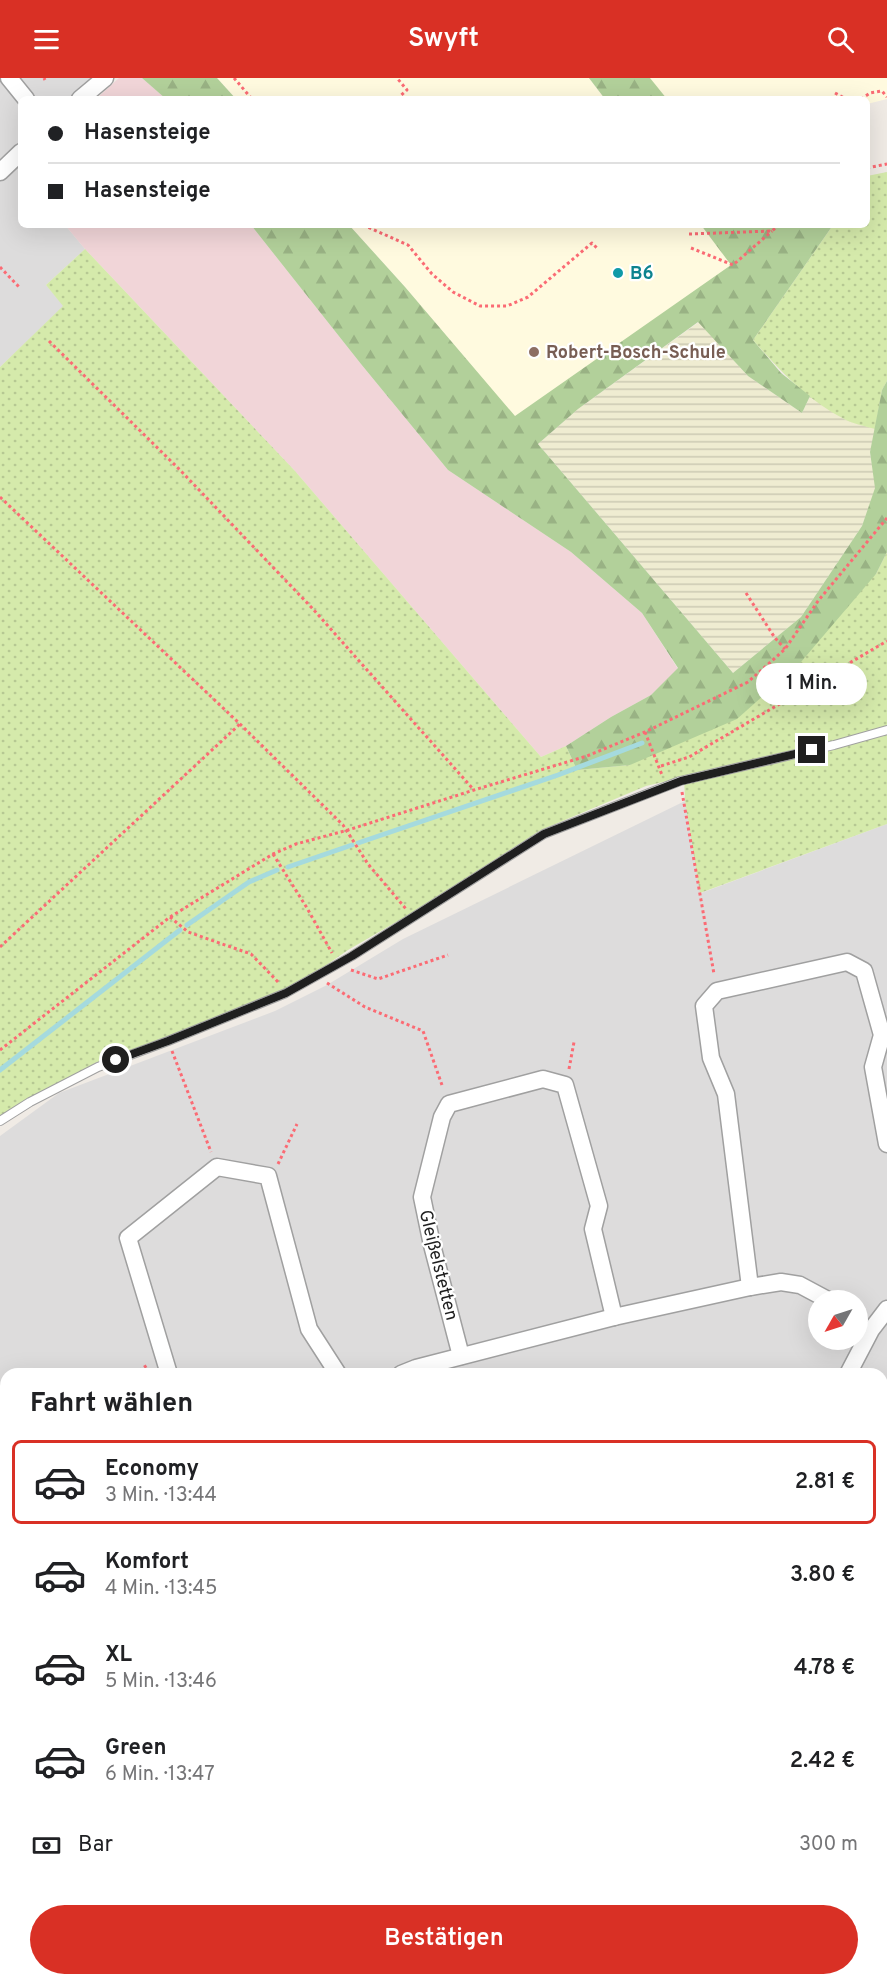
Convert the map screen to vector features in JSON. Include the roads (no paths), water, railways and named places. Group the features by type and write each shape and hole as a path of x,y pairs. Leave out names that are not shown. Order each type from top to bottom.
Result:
{"street":[{"path":"9,78 24,96"},
{"path":"84,96 105,78"},
{"path":"0,171 18,155"},
{"path":"750,1287 726,1094 711,1058 704,1006 717,991 846,962 864,971 882,1035 873,1067 887,1144"},
{"name":"Gleißelstetten","path":"461,1356 422,1197 442,1117 449,1104 543,1079 565,1085 599,1206 593,1229 614,1317"},
{"path":"167,1368 128,1238 217,1167 268,1176 309,1329 334,1368"},
{"path":"421,1368 614,1317 750,1287 782,1282 800,1285 809,1290"},
{"path":"868,1324 887,1309"},
{"path":"850,1368 856,1350"}],"lane":[{"path":"0,1121 30,1102 98,1067 286,993 337,964 544,834 681,781 834,745 887,730"}],"waterway":[{"path":"358,843 558,775 642,743"},
{"path":"288,867 352,845"},
{"path":"187,925 249,882 277,870"},
{"path":"0,1070 180,930"}],"place":[{"name":"B6","path":"618,273"},
{"name":"Robert-Bosch-Schule","path":"534,352"}]}
